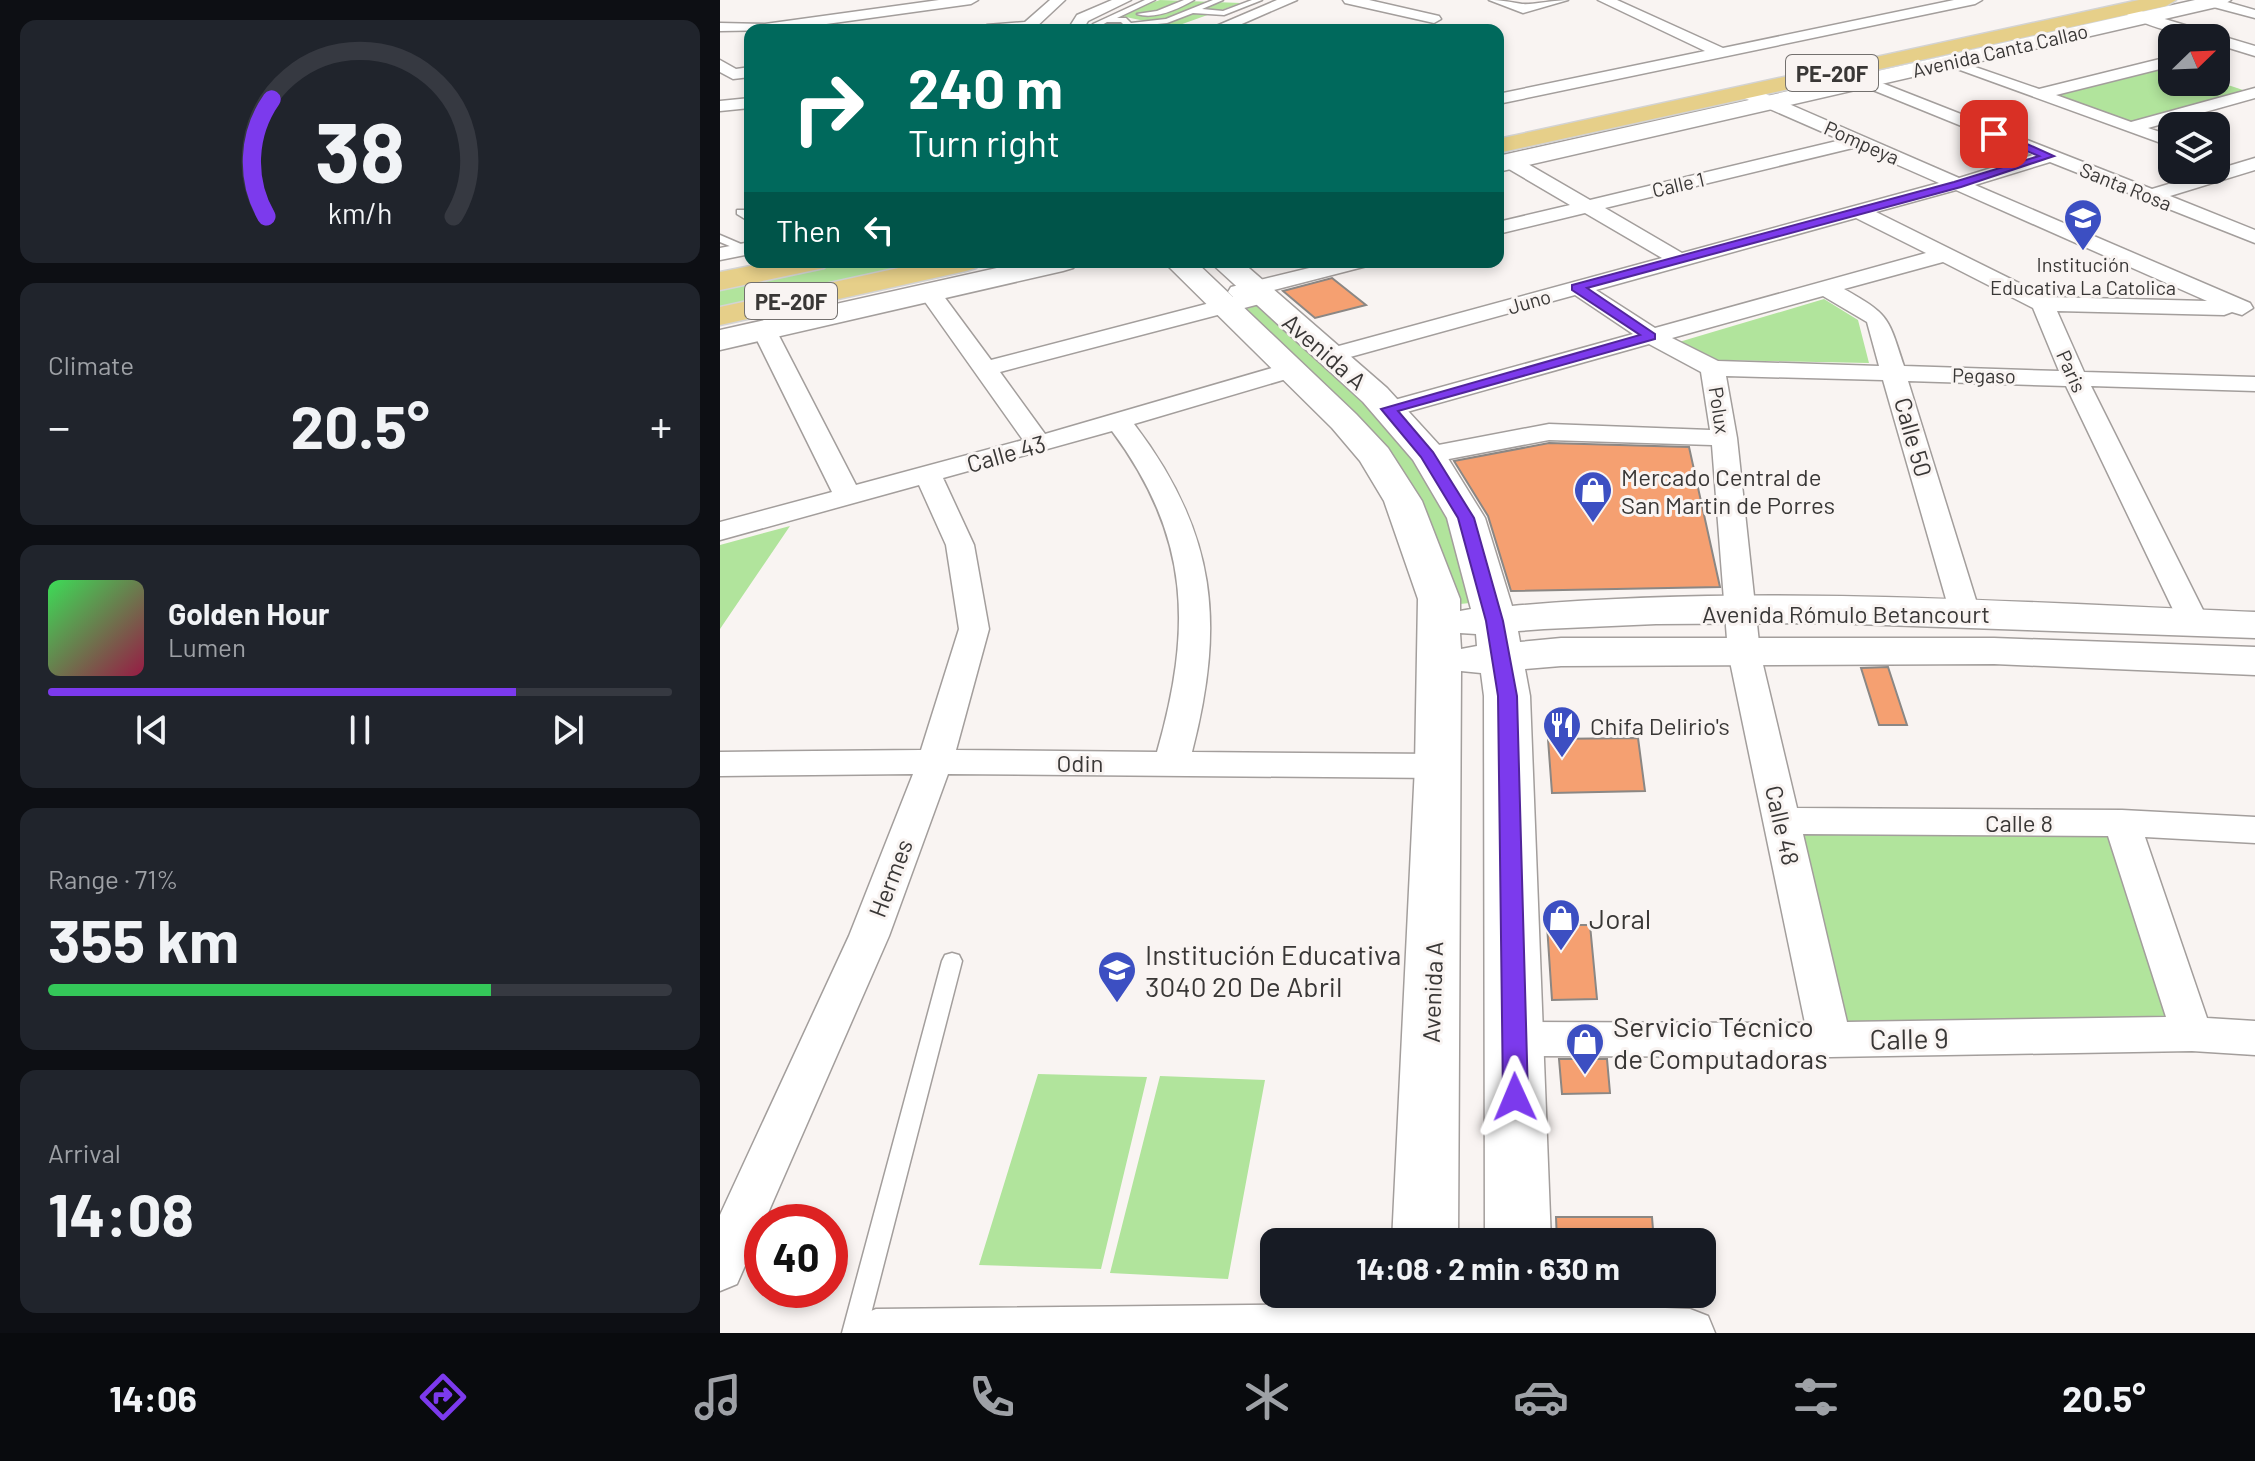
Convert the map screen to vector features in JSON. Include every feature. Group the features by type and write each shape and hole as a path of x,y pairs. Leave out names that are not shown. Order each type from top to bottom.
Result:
{"main road":[{"name":"Avenida Canta Callao","path":"1504,119 2070,0"},
{"name":"Avenida Canta Callao","path":"1504,156 1746,92 2135,13 2166,0"},
{"name":"PE-20F","path":"720,281 778,268"},
{"name":"PE-20F","path":"720,316 939,268"}],"street":[{"path":"795,24 971,0"},
{"path":"1018,24 1058,0"},
{"path":"1350,0 1434,19"},
{"path":"1496,0 1523,9 1561,0"},
{"path":"1605,0 1722,53"},
{"path":"1905,0 1957,17"},
{"path":"1504,98 1975,0"},
{"path":"2216,1 2255,14"},
{"name":"Avenida Canta Callao","path":"1504,157 1864,81 2135,13 2216,1"},
{"path":"1230,24 1285,2"},
{"path":"953,3 967,21"},
{"path":"1078,24 1082,18 1123,7"},
{"path":"729,10 769,17 766,24"},
{"path":"2135,13 2168,24"},
{"path":"720,27 744,28"},
{"path":"2230,44 2255,51"},
{"path":"2230,46 2235,45"},
{"path":"1946,62 2158,137"},
{"path":"2040,94 2158,66"},
{"name":"Santa Rosa","path":"1864,81 2255,237"},
{"path":"2230,84 2255,93"},
{"name":"Pompeya","path":"1746,92 2248,308"},
{"path":"2131,127 2255,93"},
{"path":"720,106 744,104"},
{"name":"Calle 1","path":"1504,227 1859,141"},
{"name":"Juno","path":"1312,362 1958,184 2049,156"},
{"path":"1504,158 1678,259"},
{"path":"2230,162 2251,168"},
{"path":"2150,196 2251,168"},
{"path":"1858,211 2043,304 2248,308"},
{"path":"720,254 744,249"},
{"path":"1389,409 1944,255"},
{"path":"720,340 1036,268"},
{"name":"Avenida A","path":"1191,268 1236,290 1312,362 1389,409 1428,455 1466,518 1497,639 1507,696 1518,1228"},
{"path":"985,369 1236,290 1333,268"},
{"name":"Polux","path":"1577,287 1651,336 1713,368 1724,438 1741,632"},
{"name":"Calle 50","path":"1827,289 1872,314 1878,321 1965,613"},
{"path":"929,292 1039,444"},
{"name":"Paris","path":"2043,304 2074,377 2194,622"},
{"path":"764,330 848,496"},
{"name":"Avenida A","path":"1312,362 1344,421 1375,456 1403,501 1439,599 1439,766 1425,1228"},
{"name":"Calle 43","path":"720,531 1039,444 1312,362"},
{"name":"Pegaso","path":"1713,368 2255,384"},
{"path":"1118,421 1145,454 1166,489 1190,560 1197,618 1192,683 1172,762"},
{"path":"1428,455 1549,432 1724,438"},
{"name":"Hermes","path":"720,1268 869,936 935,762 974,629 960,545 928,475"},
{"name":"Avenida Rómulo Betancourt","path":"1438,643 1497,639 1561,652 1741,632 1965,613 2255,625"},
{"name":"Avenida Rómulo Betancourt","path":"1741,632 1994,651 2255,661"},
{"name":"Calle 48","path":"1741,632 1830,1040"},
{"name":"Odin","path":"720,764 1172,762 1439,766"},
{"name":"Calle 8","path":"1782,821 2122,823 2255,830"},
{"path":"2122,823 2192,1034"},
{"name":"Calle 9","path":"1514,1039 1830,1040 2192,1034 2255,1038"},
{"path":"876,1333 1519,1318 1690,1333"}],"lane":[{"path":"1097,24 1123,7 1151,0"},
{"path":"1123,7 1158,13 1190,0"},
{"path":"1138,24 1167,21 1219,0"},
{"path":"1192,11 1224,13 1258,0 1285,2"},
{"path":"720,238 744,247"},
{"path":"854,1333 952,961"}],"green space":[{"path":"1160,0 1241,3 1182,24 1160,24 1116,15"},
{"path":"2158,68 2158,96 2230,96 2230,86 2252,93 2180,112 2158,112 2158,118 2135,124 2052,94"},
{"path":"817,268 899,268 720,308 720,289"},
{"path":"1824,299 1858,320 1869,363 1717,360 1679,342"},
{"path":"1262,304 1378,408 1432,483 1480,602 1450,605 1383,446 1242,310"},
{"path":"790,526 720,629 720,545"},
{"path":"1803,833 2114,836 2178,1024 1848,1028"},
{"path":"1038,1074 1147,1077 1101,1269 979,1265"},
{"path":"1160,1076 1265,1080 1228,1279 1110,1273"}],"building":[{"path":"1332,278 1366,305 1315,318 1283,291"},
{"name":"Mercado Central de San Martin de Porres","path":"1549,443 1689,447 1720,587 1511,591 1488,516 1454,461"},
{"path":"1888,667 1907,725 1879,725 1861,668"},
{"path":"1638,738 1645,791 1552,793 1548,739"},
{"path":"1547,925 1590,925 1597,999 1552,1000"},
{"name":"Servicio Técnico de Computadoras","path":"1559,1059 1607,1059 1610,1093 1562,1094"},
{"path":"1556,1217 1652,1217 1653,1228 1556,1228"}],"place":[{"name":"Institución Educativa La Catolica","path":"2083,252"},
{"name":"Mercado Central de San Martin de Porres","path":"1593,524"},
{"name":"Chifa Delirio's","path":"1562,759"},
{"name":"Joral","path":"1561,952"},
{"name":"Institución Educativa 3040 20 De Abril","path":"1117,1004"},
{"name":"Servicio Técnico de Computadoras","path":"1585,1076"}],"route":[{"path":"1515,1097 1507,696 1495,621 1466,518 1428,455 1389,409 1651,336 1577,287 1958,184 2049,156 1994,134"}]}
